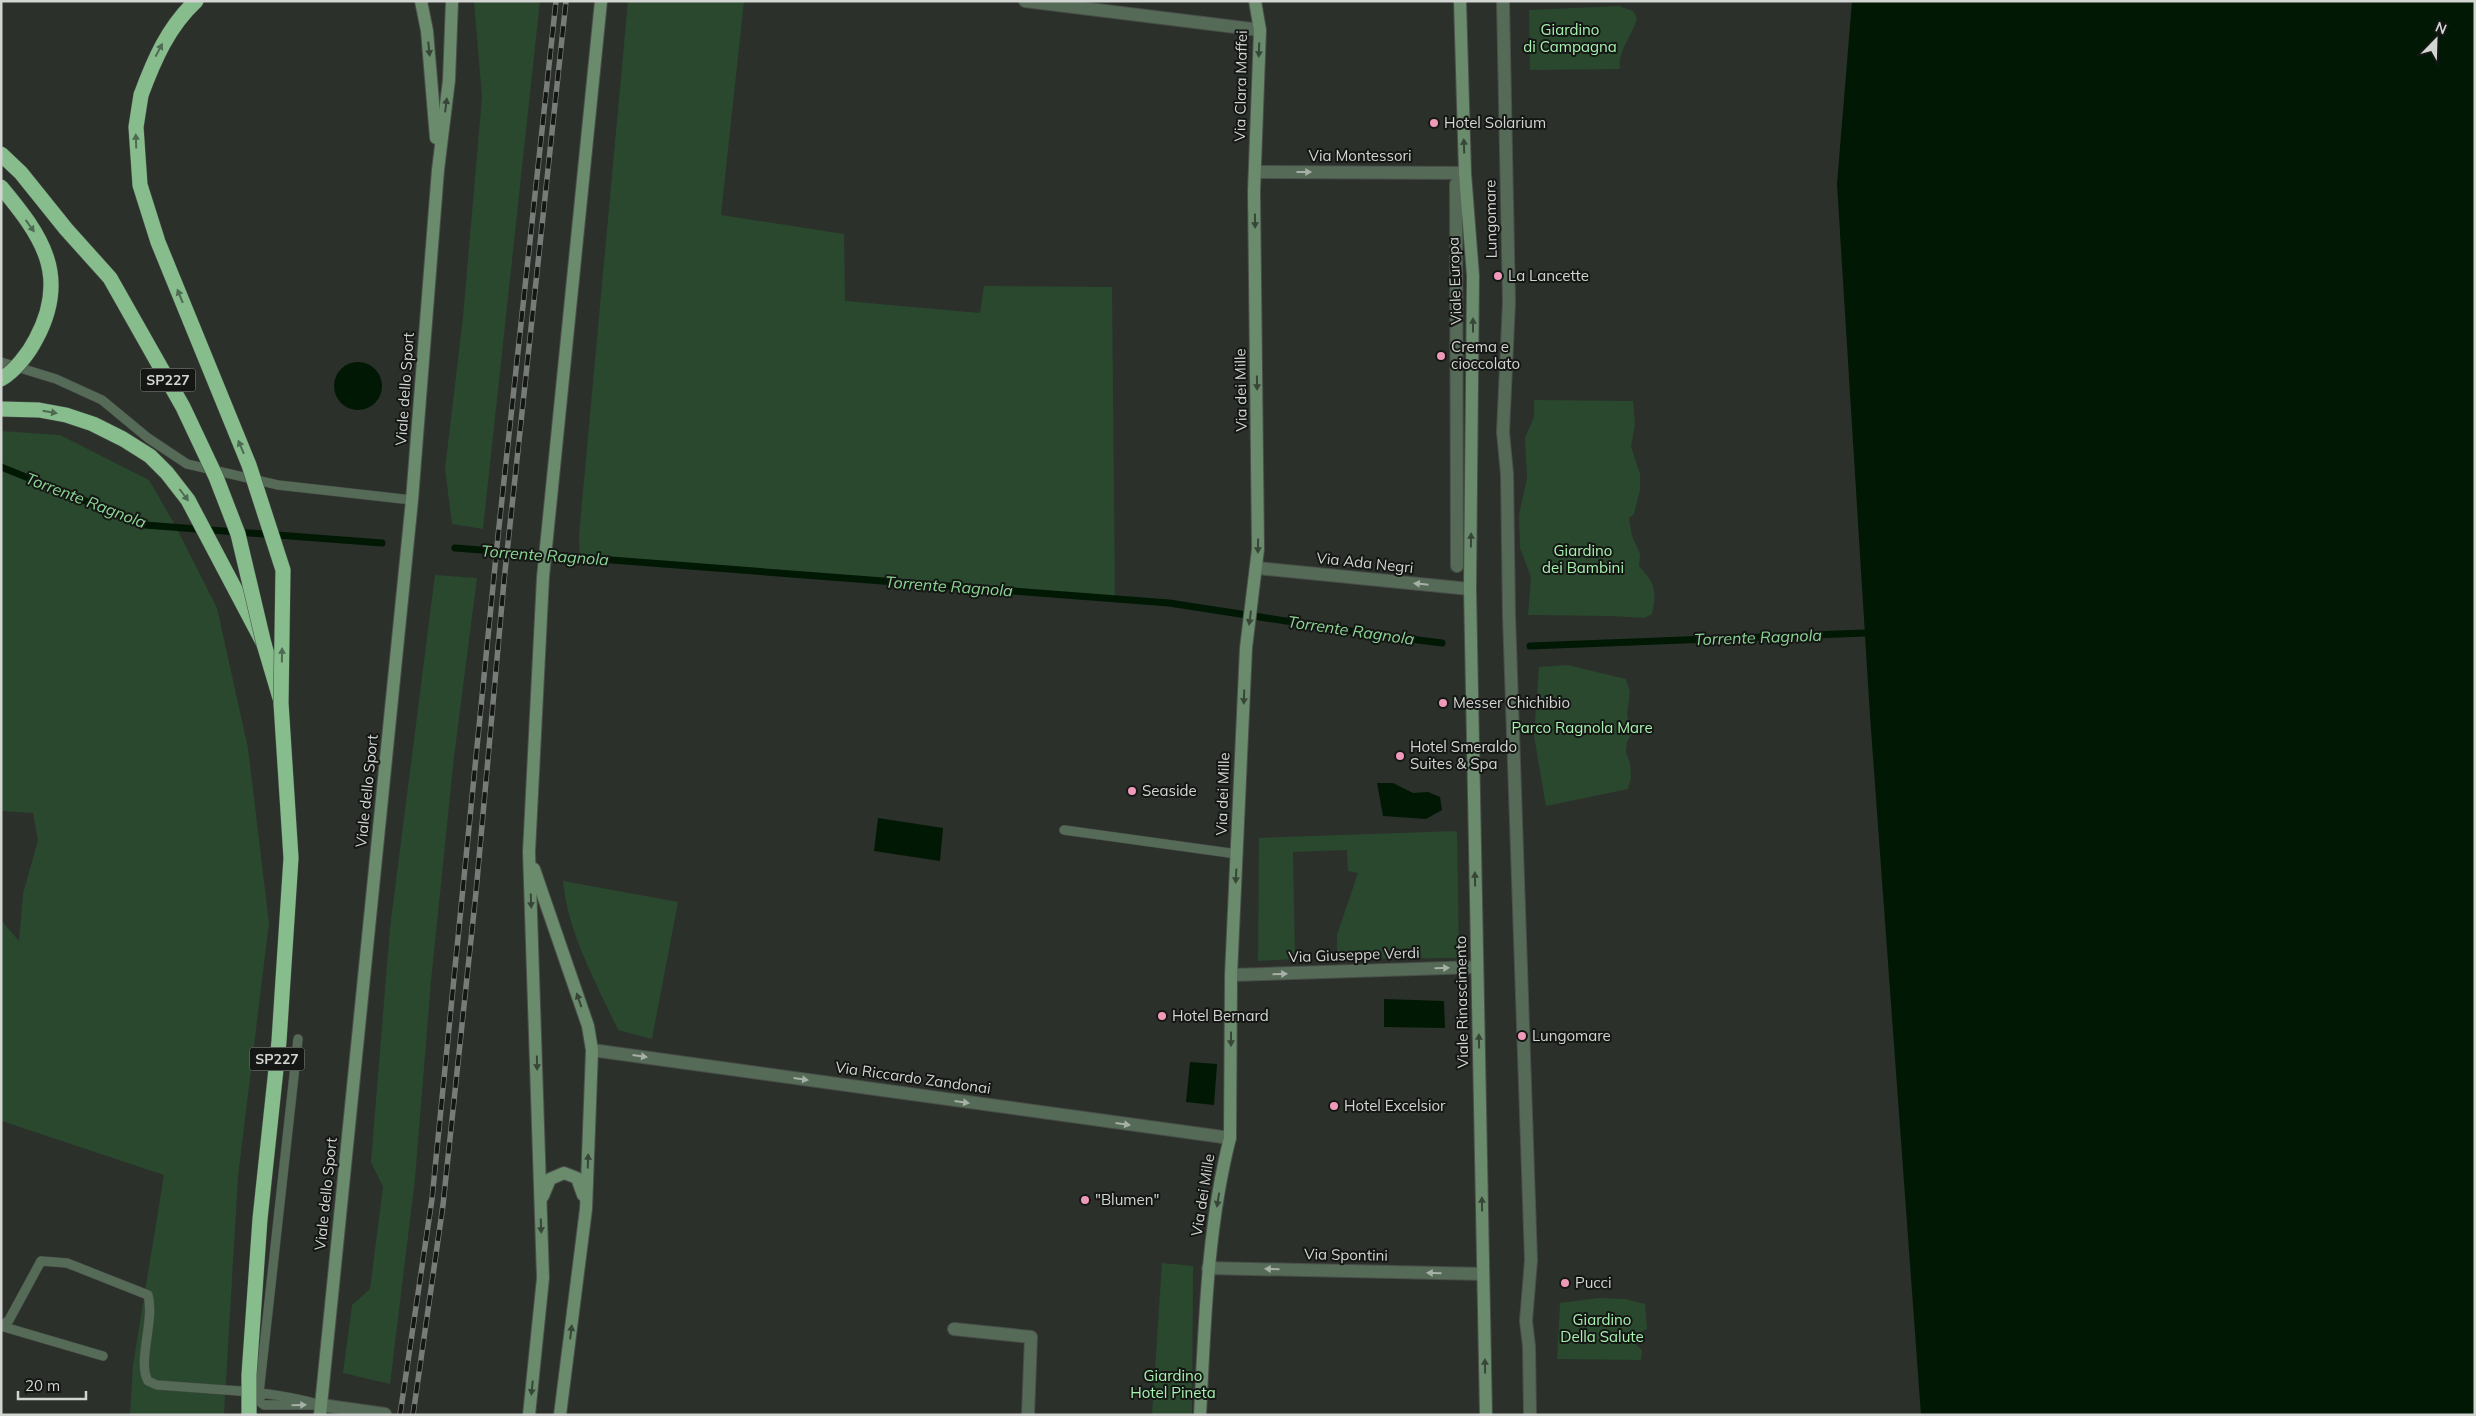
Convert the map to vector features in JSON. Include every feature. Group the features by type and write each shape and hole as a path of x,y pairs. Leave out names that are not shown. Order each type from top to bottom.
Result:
{"highway":[{"path":"196,1 184,12 168,34 153,63 141,95 136,127 140,185 162,251 249,465 283,570 281,704"},
{"name":"SP227","path":"1,154 21,173 66,229 110,278 183,407 216,477 238,534 264,644 281,704 291,858 279,1041 260,1219 249,1375 249,1415"},
{"path":"1,186 35,232 47,256 53,288 47,319 31,349 1,379"},
{"path":"1,409 39,410 66,415 116,436 150,456 188,500 264,644"}],"street":[{"name":"Viale dello Sport","path":"421,1 427,31 432,78 438,170"},
{"name":"Viale dello Sport","path":"321,1410 412,500 438,170 449,80 452,1"},
{"path":"529,1415 544,1278 529,852 543,577 601,1"},
{"name":"Via Clara Maffei","path":"1254,1 1260,30 1255,172"},
{"name":"Viale Europa","path":"1460,1 1465,173 1473,276 1470,589"},
{"name":"Lungomare","path":"1503,1 1509,302 1503,432 1508,474 1509,616 1531,1260 1526,1322 1529,1346 1530,1415"},
{"path":"1032,2 1260,30"},
{"name":"Via Montessori","path":"1255,172 1465,173"},
{"name":"Via dei Mille","path":"1200,1415 1208,1268 1224,1159 1230,1138 1231,975 1246,648 1257,568 1255,172"},
{"name":"Viale Europa","path":"1456,184 1457,566"},
{"name":"Via Ada Negri","path":"1257,568 1470,589"},
{"name":"Viale Rinascimento","path":"1470,589 1486,1415"},
{"path":"529,852 588,1026 592,1050 586,1210 560,1415"},
{"name":"Via Giuseppe Verdi","path":"1231,975 1477,968"},
{"name":"Via Riccardo Zandonai","path":"592,1050 1230,1138"},
{"path":"540,1202 550,1179 560,1173 569,1173 577,1178 582,1186 586,1210"},
{"name":"Via Spontini","path":"1208,1268 1483,1274"},
{"path":"954,1330 1031,1337 1028,1415"},
{"path":"321,1410 385,1414"}],"lane":[{"path":"1,362 56,379 102,400 148,438 187,464 278,485 412,500"},
{"path":"1064,830 1237,854"},
{"path":"298,1039 259,1393 260,1402 264,1405 321,1410"},
{"path":"1,1326 9,1320 41,1261 67,1263 148,1295 152,1307 144,1368 148,1381 157,1385 259,1393"},
{"path":"1,1326 103,1356"}],"green space":[{"path":"474,1 540,1 483,529 452,524 445,469 463,317 482,97"},
{"path":"628,1 744,1 721,215 844,234 845,301 980,313 984,286 1112,287 1115,600 580,559 579,535"},
{"name":"Giardino di Campagna","path":"1619,6 1633,11 1637,18 1621,55 1620,69 1530,70 1529,10"},
{"name":"Giardino dei Bambini","path":"1534,400 1633,401 1635,425 1631,446 1640,474 1640,490 1634,514 1629,518 1632,536 1640,554 1639,566 1653,588 1652,614 1644,618 1528,615 1531,577 1520,548 1519,515 1527,478 1525,438 1534,417"},
{"path":"1,431 60,435 149,480 176,527 217,608 248,748 269,923 238,1177 224,1415 130,1415 133,1365 164,1175 2,1121 1,1126 1,920 19,941 23,894 38,840 33,813 1,811"},
{"path":"435,575 477,578 454,757 431,981 415,1179 390,1384 343,1373 352,1305 370,1289 383,1187 371,1162 390,928"},
{"name":"Parco Ragnola Mare","path":"1567,665 1626,679 1630,692 1627,713 1631,735 1627,742 1626,752 1630,763 1631,777 1628,789 1546,806 1534,736 1539,667"},
{"path":"1457,831 1459,958 1337,959 1337,935 1358,873 1348,871 1347,850 1293,852 1295,959 1258,961 1259,838"},
{"path":"563,881 678,902 652,1039 618,1030 592,976 577,939 566,901"},
{"name":"Giardino Hotel Pineta","path":"1162,1263 1193,1266 1192,1415 1152,1415"},
{"name":"Giardino Della Salute","path":"1599,1298 1625,1299 1645,1304 1647,1329 1632,1336 1631,1340 1642,1350 1641,1360 1557,1359 1560,1303"}],"shaded area":[{"path":"1852,1 2475,1 2475,1415 1921,1415 1870,716 1837,184"},
{"path":"353,362 363,362 372,366 378,372 381,377 381,395 372,406 363,410 353,410 344,406 338,400 334,391 334,381 338,372 344,366"},
{"path":"1377,783 1393,783 1413,793 1428,792 1440,797 1442,810 1426,819 1383,816"},
{"path":"878,818 943,828 940,861 874,851"},
{"path":"1384,999 1444,1001 1445,1028 1384,1027"},
{"path":"1190,1062 1217,1064 1214,1105 1186,1102"}],"waterway":[{"name":"Torrente Ragnola","path":"1,467 145,525 382,543"},
{"name":"Torrente Ragnola","path":"455,548 1169,603 1370,634 1442,643"},
{"name":"Torrente Ragnola","path":"1530,646 1865,633"}],"railway":[{"path":"400,1415 432,1199 498,536 556,1"},
{"path":"413,1415 443,1205 476,892 504,581 566,1"}],"place":[{"name":"Hotel Solarium","path":"1434,123"},
{"name":"La Lancette","path":"1498,276"},
{"name":"Crema e cioccolato","path":"1441,356"},
{"name":"Messer Chichibio","path":"1443,703"},
{"name":"Hotel Smeraldo Suites & Spa","path":"1400,756"},
{"name":"Seaside","path":"1132,791"},
{"name":"Hotel Bernard","path":"1162,1016"},
{"name":"Lungomare","path":"1522,1036"},
{"name":"Hotel Excelsior","path":"1334,1106"},
{"name":"\"Blumen\"","path":"1085,1200"},
{"name":"Pucci","path":"1565,1283"}]}
